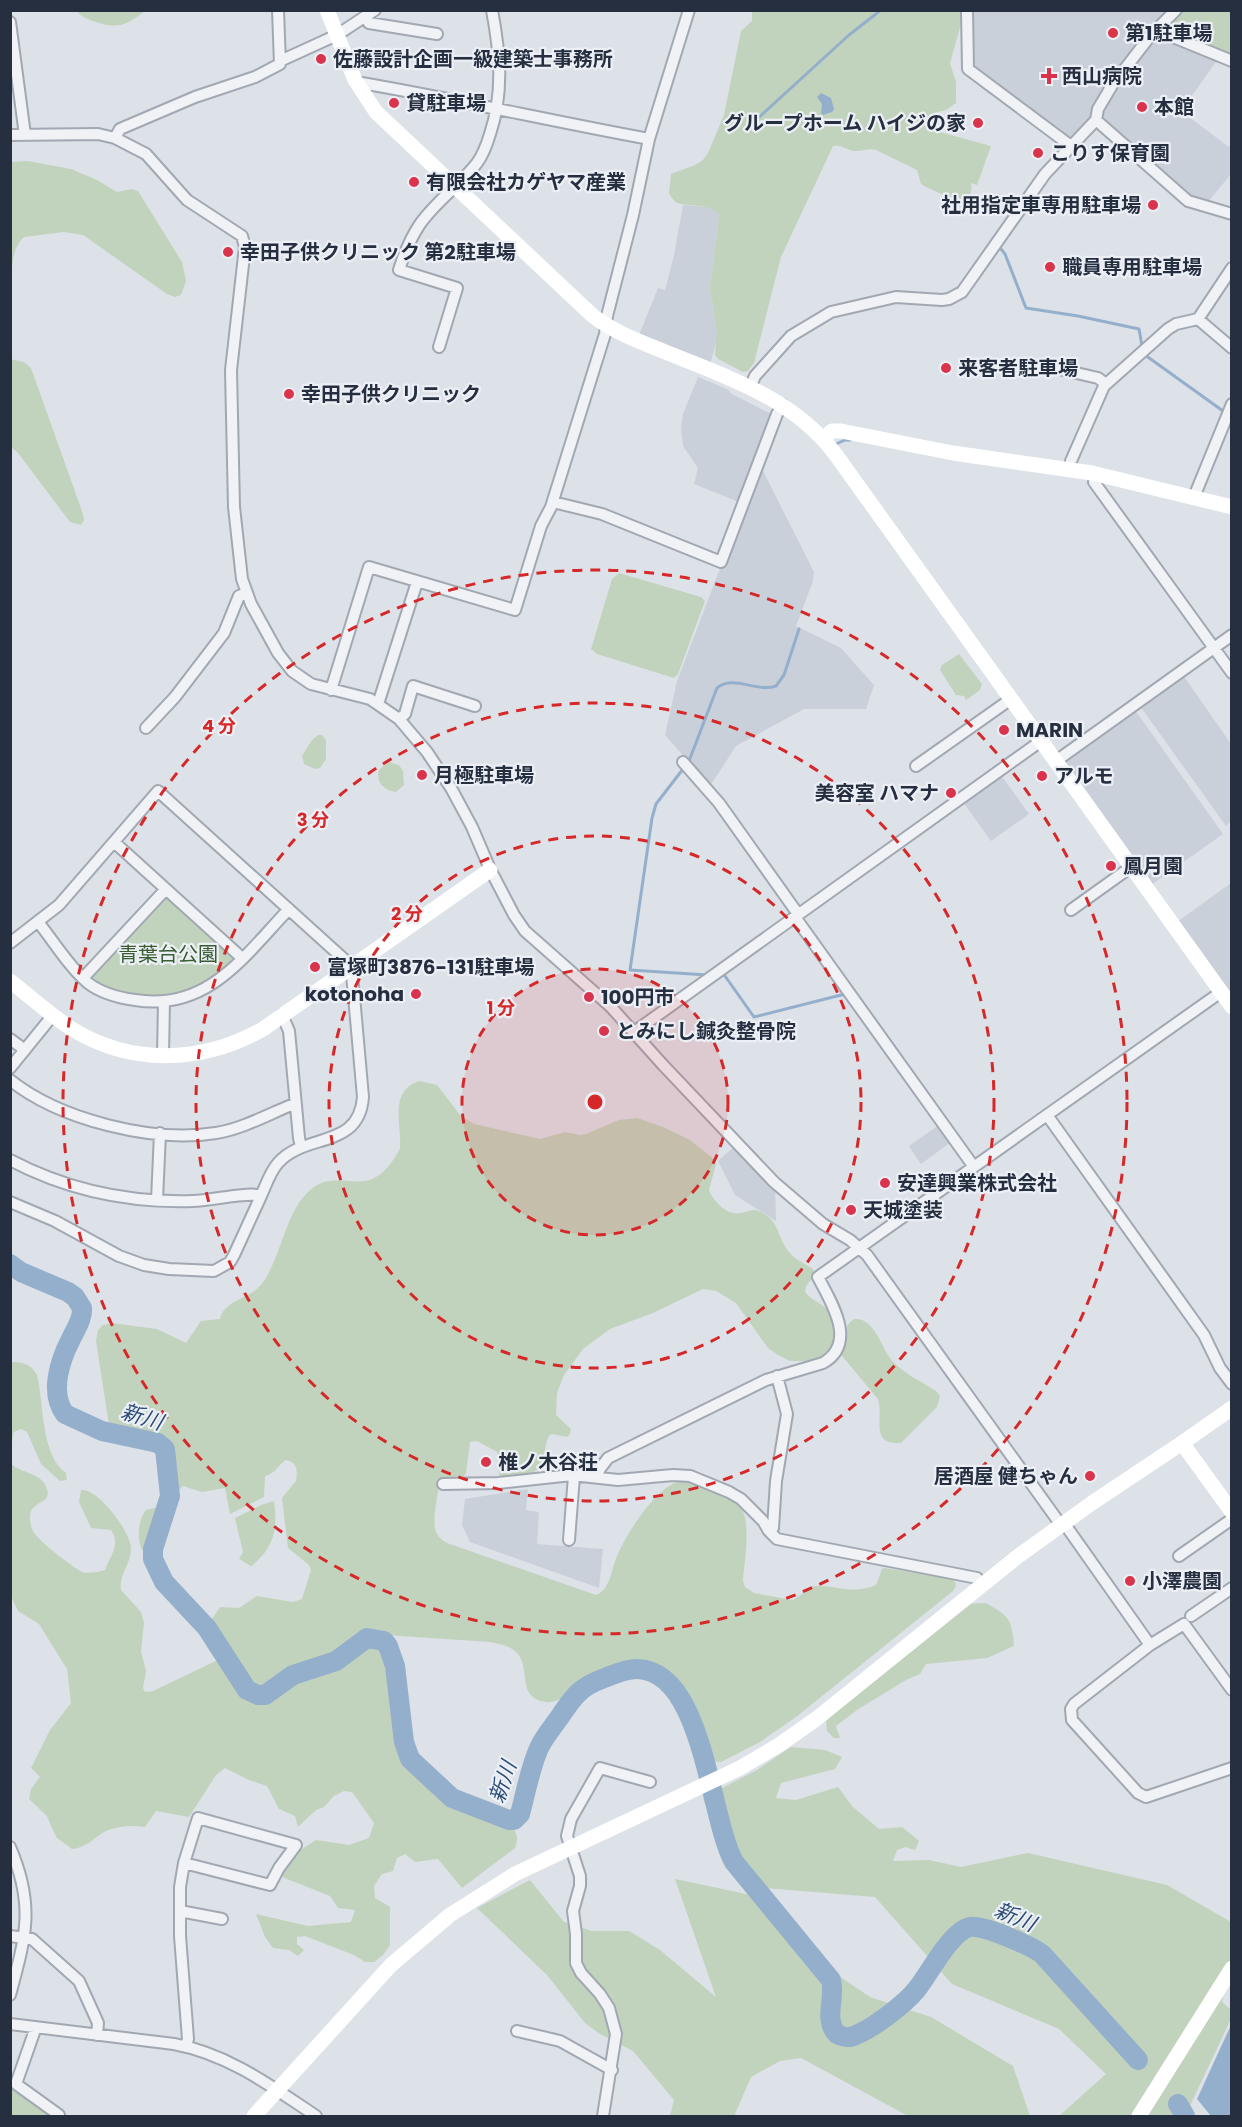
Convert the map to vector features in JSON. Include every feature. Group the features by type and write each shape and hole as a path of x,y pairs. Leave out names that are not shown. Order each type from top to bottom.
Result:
{"street":[{"path":"116,138 120,129 195,97 255,77 280,64 278,10"},
{"path":"327,10 356,82 376,112 585,309 606,325 628,337 750,388 783,405 800,416 823,439 1232,1007"},
{"path":"280,61 337,35 375,10"},
{"path":"439,347 457,288 399,270 407,247 418,227 480,158 489,138 497,108 500,64 492,10"},
{"path":"331,690 369,567 515,610 541,526 553,502 605,334 649,139 689,10"},
{"path":"967,10 968,69 1071,146"},
{"path":"750,388 755,376 791,336 831,312 896,297 942,300 962,292 1045,174 1096,120 1098,109 1116,80 1150,35 1176,10"},
{"path":"365,17 369,23 437,34"},
{"path":"10,22 25,135"},
{"path":"1159,27 1166,34 1232,61"},
{"path":"356,82 649,139"},
{"path":"1096,120 1188,201 1232,214"},
{"path":"10,135 98,134 116,138 146,154 187,200 236,231 244,239 231,381 234,507 240,566 246,592 284,663 311,684 359,695 378,704 399,719 427,752 452,788 490,870 525,931 604,1000 774,1182 823,1224 860,1248 1150,1645"},
{"path":"1070,470 1075,451 1100,392 1106,384 1168,329 1176,324 1198,319 1232,268"},
{"path":"1198,319 1232,348"},
{"path":"1046,366 1098,378 1106,384"},
{"path":"1194,497 1232,404"},
{"path":"553,502 592,510 721,562 777,414 783,405"},
{"path":"823,439 832,431 841,431 953,453 1096,474 1232,507"},
{"path":"1096,474 1094,482 1232,673"},
{"path":"378,704 417,582"},
{"path":"146,728 175,697 225,633 239,596 246,592"},
{"path":"1056,761 1232,635"},
{"path":"399,719 405,714 413,686 475,706"},
{"path":"916,766 1011,699"},
{"path":"634,1032 1041,741"},
{"path":"683,762 719,803 974,1167"},
{"path":"10,1202 55,1221 131,1261 169,1269 206,1271 223,1268 230,1262 277,1165 291,1152 347,1131 354,1124 362,1107 363,1097 352,979 346,961 158,791 70,893 39,923 13,937"},
{"path":"114,842 242,958"},
{"path":"1071,910 1131,867"},
{"path":"10,981 71,1028 101,1044 133,1053 163,1056 189,1055 222,1048 253,1034 282,1016 490,870"},
{"path":"83,978 166,889"},
{"path":"39,923 83,978 98,989 112,995 142,1001 164,1001 189,997 217,982 289,909"},
{"path":"598,1478 599,1470 608,1458 766,1380 823,1363 836,1352 841,1334 840,1323 818,1277 1221,992"},
{"path":"163,1056 164,1001"},
{"path":"10,1068 53,1015"},
{"path":"282,1016 289,1031 302,1147"},
{"path":"10,1038 25,1050"},
{"path":"10,1080 47,1103 83,1118 120,1128 160,1133 185,1135 232,1130 296,1105"},
{"path":"1047,1116 1204,1335 1220,1368 1232,1384"},
{"path":"157,1200 160,1133"},
{"path":"10,1160 43,1176 79,1188 116,1196 208,1201 254,1193 261,1196"},
{"path":"768,1530 772,1528 776,1482 787,1414 777,1376"},
{"path":"254,2116 378,1979 420,1939 481,1894 523,1870 696,1789 766,1753 804,1728 982,1584 1062,1524 1232,1408"},
{"path":"1182,1443 1232,1512"},
{"path":"443,1484 498,1483 574,1476 634,1480 682,1475 698,1479 741,1499 777,1539 977,1578 982,1584"},
{"path":"569,1540 574,1476"},
{"path":"1179,1556 1232,1519"},
{"path":"1191,1616 1232,1587"},
{"path":"1232,1690 1184,1624 1150,1645 1074,1704 1071,1709 1072,1720 1137,1793 1146,1797 1232,1768"},
{"path":"603,2116 616,2034 612,2016 600,1994 581,1974 576,1963 573,1911 580,1886 580,1876 567,1836 569,1823 600,1767 645,1777"},
{"path":"184,1863 270,1885 296,1845 198,1818 184,1863 180,1887 188,2039 186,2046"},
{"path":"10,1846 21,1874 26,1895 27,1917 25,1938 10,1995"},
{"path":"180,1911 222,1919"},
{"path":"10,1936 32,1939 79,1982 98,2023 97,2035"},
{"path":"1139,2116 1232,1968"},
{"path":"10,2024 186,2046 210,2053 233,2063 316,2116"},
{"path":"36,2027 16,2084 59,2115"},
{"path":"517,2031 560,2041 612,2070"}],"shaded area":[{"name":"西山病院","path":"971,11 1170,11 1094,107 1090,119 1070,141 972,67"},
{"name":"西山病院","path":"1159,34 1218,59 1181,111 1229,147 1231,144 1231,174 1207,203 1190,198 1100,118 1114,89 1155,35"},
{"path":"683,205 715,209 719,215 710,288 718,336 710,365 639,335 658,288 665,290"},
{"path":"698,377 729,390 730,393 773,415 739,502 694,484 698,468 683,446 681,428 683,414"},
{"path":"761,467 814,572 813,581 796,626 841,648 874,685 866,709 804,709 736,746 710,786 665,735 677,681 721,566 724,567"},
{"path":"1183,675 1231,744 1231,821 1226,826 1140,706"},
{"path":"1135,710 1223,834 1151,885 1064,764 1065,760"},
{"path":"1001,775 1029,814 991,841 963,802"},
{"path":"1231,883 1231,997 1177,922"},
{"path":"939,1125 951,1142 921,1164 909,1146"},
{"path":"735,1146 775,1187 776,1221 735,1195 718,1161"},
{"path":"528,1489 526,1510 539,1512 537,1544 603,1549 599,1588 470,1542 462,1525 465,1499"}],"green space":[{"path":"77,11 145,11 126,23 114,26 93,21"},
{"path":"752,11 962,11 961,24 950,63 956,82 956,103 946,110 934,113 938,129 943,133 991,146 977,185 971,183 970,195 961,203 924,186 921,184 917,170 876,150 856,151 833,146 781,257 754,363 748,371 743,372 718,359 715,355 717,331 710,288 719,215 710,208 675,202 669,194 671,174 695,165 708,153 724,115 741,31 752,21"},
{"path":"1182,11 1231,11 1231,57 1167,30 1166,26"},
{"path":"27,161 71,169 117,192 132,189 138,191 182,262 186,281 181,295 175,297 167,294 83,235 64,232 24,237 16,250 11,274 11,162"},
{"path":"10,359 24,362 31,368 83,514 84,520 81,525 70,522 11,447"},
{"path":"619,573 701,597 705,601 678,674 674,678 597,654 591,649 612,579"},
{"path":"959,654 982,684 980,690 966,700 964,696 956,695 940,670 942,665"},
{"path":"318,735 322,735 326,740 326,759 320,768 315,769 304,764 302,756"},
{"path":"388,762 399,765 403,771 404,785 396,792 385,788 378,778 379,770"},
{"name":"青葉台公園","path":"162,899 170,899 232,954 232,962 215,978 173,996 143,997 113,991 94,982 93,974"},
{"path":"420,1081 437,1085 460,1115 474,1124 540,1139 565,1132 586,1134 619,1120 637,1118 690,1140 715,1160 709,1190 717,1203 731,1212 756,1210 764,1214 774,1224 785,1247 792,1255 813,1269 815,1275 806,1286 805,1292 828,1310 835,1330 833,1351 816,1361 790,1361 768,1348 736,1303 716,1291 703,1289 653,1313 610,1329 583,1349 564,1375 557,1393 556,1415 571,1429 570,1434 567,1437 552,1434 549,1436 543,1460 536,1470 526,1475 502,1479 499,1474 497,1452 477,1441 470,1442 466,1473 462,1478 439,1487 434,1523 440,1538 447,1543 596,1595 608,1583 621,1547 642,1513 669,1486 684,1482 718,1493 733,1501 743,1511 746,1552 743,1581 745,1587 754,1593 793,1600 814,1586 867,1588 876,1585 882,1569 885,1568 951,1579 955,1582 956,1586 953,1591 796,1717 760,1742 721,1762 714,1760 709,1753 696,1714 679,1684 666,1672 650,1664 634,1663 618,1666 580,1681 557,1701 546,1702 530,1694 521,1658 507,1646 490,1642 371,1634 362,1637 329,1660 291,1671 264,1691 254,1689 247,1684 214,1632 212,1619 220,1607 239,1608 257,1596 293,1602 302,1599 311,1570 309,1565 288,1548 282,1498 296,1481 295,1465 286,1460 283,1462 265,1476 264,1497 230,1514 225,1488 202,1492 183,1486 179,1490 174,1488 170,1454 163,1441 122,1431 109,1425 96,1341 98,1330 103,1325 112,1323 157,1329 186,1343 201,1321 220,1319 226,1308 261,1285 274,1262 296,1207 304,1196 322,1183 369,1180 380,1175 387,1168 400,1149 400,1100 410,1086"},
{"path":"854,1319 867,1323 872,1328 893,1362 940,1396 937,1407 901,1443 885,1440 881,1435 878,1399 842,1356 845,1331"},
{"path":"11,1362 26,1364 37,1375 48,1442 52,1455 66,1473 67,1480 60,1481 41,1464 27,1432 21,1429 14,1432 11,1445"},
{"path":"10,1463 36,1476 44,1483 48,1494 31,1512 32,1528 35,1534 57,1555 78,1570 88,1573 105,1570 115,1546 111,1530 91,1528 79,1502 81,1490 88,1491 104,1503 126,1532 131,1549 121,1590 141,1612 144,1623 141,1652 146,1671 143,1688 145,1692 153,1691 218,1660 227,1664 245,1693 261,1700 271,1697 295,1679 338,1665 369,1642 381,1644 392,1673 400,1743 406,1761 450,1801 513,1828 517,1838 515,1848 462,1888 438,1859 415,1862 405,1854 397,1858 393,1871 382,1874 374,1886 375,1898 390,1907 390,1945 374,1962 365,1962 354,1955 305,1936 297,1937 297,1944 304,1950 298,1956 289,1950 273,1948 265,1937 256,1914 308,1926 351,1922 355,1910 338,1908 330,1896 282,1877 296,1855 316,1840 349,1845 369,1838 374,1823 352,1792 344,1791 334,1796 324,1807 316,1810 298,1827 295,1816 279,1809 267,1786 225,1768 216,1775 189,1817 156,1811 145,1827 125,1826 111,1829 86,1844 72,1849 57,1838 47,1816 29,1799 31,1789 40,1777 31,1768 50,1730 71,1703 67,1669 39,1624 18,1611 11,1596"},
{"path":"274,1501 275,1525 272,1539 265,1553 251,1566 239,1559 243,1552 235,1518"},
{"path":"158,1509 159,1513 158,1525 151,1543 146,1551 143,1551 139,1541 140,1524 146,1510"},
{"path":"986,1603 1008,1619 1014,1646 987,1658 926,1664 920,1674 857,1710 836,1726 840,1738 834,1738 827,1731 826,1721 964,1604"},
{"path":"791,1747 825,1750 842,1757 835,1769 781,1783 776,1798 796,1800 838,1787 852,1806 879,1829 902,1827 919,1841 915,1850 905,1847 897,1850 893,1861 929,1860 961,1867 1028,1853 1167,1885 1231,1922 1231,1955 1222,2002 1231,2010 1231,2019 1188,2110 1194,2116 1059,2116 1106,2074 1059,2029 952,1984 875,1897 765,1888 720,1847 703,1798 757,1770"},
{"path":"675,1879 770,1899 824,1966 870,1997 931,2017 1013,2066 1030,2116 908,2116 801,2058 780,2061 751,2077 735,2114 737,2116 670,2116 674,2100 633,2051 600,2034 585,2023 547,1975 477,1908 530,1880 564,1922 592,1931 629,1931 660,1950 716,1997"},
{"path":"10,2083 50,2116 11,2116"}],"water":[{"path":"821,93 831,98 834,109 823,115 821,113 822,104 817,97"},
{"path":"1231,2025 1231,2114 1230,2116 1211,2116 1197,2099"}],"waterway":[{"path":"756,120 849,35 881,10"},
{"path":"1001,249 1026,308 1139,329 1142,346"},
{"path":"1145,355 1223,411"},
{"path":"836,444 850,440"},
{"path":"689,761 717,688 730,683 769,688 776,686 784,675 799,629"},
{"path":"683,769 656,804 652,818 630,970 707,975"},
{"path":"725,976 754,1017 845,994"},
{"name":"新川","path":"10,1264 21,1272 68,1292 75,1297 82,1308 80,1320 63,1357 58,1376 58,1396 65,1414 102,1431 158,1443 165,1449 170,1496 153,1549 153,1559 164,1582 207,1628 247,1690 258,1695 265,1695 293,1675 336,1661 367,1638 384,1641 395,1666 404,1742 410,1759 452,1798 514,1820 520,1814 533,1764 541,1744 577,1694 594,1682 628,1670 637,1669 659,1676 677,1693 691,1719 725,1841 734,1862 831,1980 830,2015 837,2034 850,2037 867,2030 886,2017 917,1989 955,1936 963,1930 976,1927 1006,1936 1042,1954 1138,2060"},
{"name":"新川","path":"1178,2104 1185,2116"}],"place":[{"name":"第1駐車場","path":"1113,33"},
{"name":"佐藤設計企画一級建築士事務所","path":"321,59"},
{"name":"西山病院","path":"1049,76"},
{"name":"貸駐車場","path":"394,103"},
{"name":"本館","path":"1142,107"},
{"name":"グループホーム ハイジの家","path":"978,123"},
{"name":"こりす保育園","path":"1038,153"},
{"name":"有限会社カゲヤマ産業","path":"414,182"},
{"name":"社用指定車専用駐車場","path":"1153,205"},
{"name":"幸田子供クリニック 第2駐車場","path":"228,252"},
{"name":"職員専用駐車場","path":"1050,267"},
{"name":"来客者駐車場","path":"946,368"},
{"name":"幸田子供クリニック","path":"289,394"},
{"name":"MARIN","path":"1004,730"},
{"name":"月極駐車場","path":"422,775"},
{"name":"アルモ","path":"1042,776"},
{"name":"美容室 ハマナ","path":"951,793"},
{"name":"鳳月園","path":"1111,866"},
{"name":"富塚町3876-131駐車場","path":"315,967"},
{"name":"kotonoha","path":"416,994"},
{"name":"100円市","path":"589,997"},
{"name":"とみにし鍼灸整骨院","path":"604,1031"},
{"name":"安達興業株式会社","path":"885,1183"},
{"name":"天城塗装","path":"851,1210"},
{"name":"椎ノ木谷荘","path":"486,1462"},
{"name":"居酒屋 健ちゃん","path":"1090,1476"},
{"name":"小澤農園","path":"1130,1581"}]}
